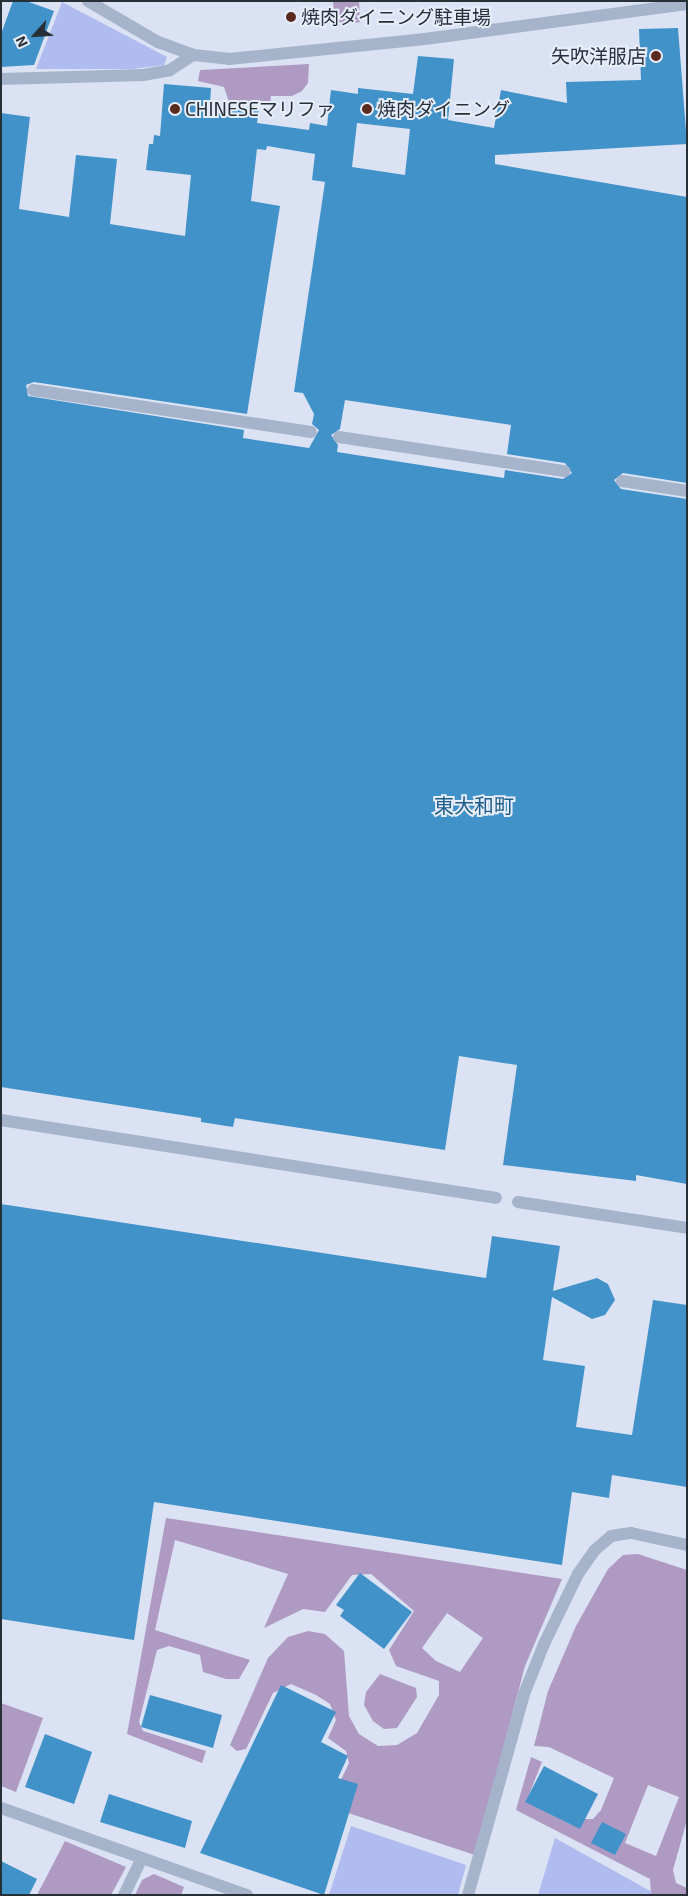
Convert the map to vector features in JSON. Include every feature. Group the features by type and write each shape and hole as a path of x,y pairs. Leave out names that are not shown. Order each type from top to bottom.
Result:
{"street":[{"path":"88,1 158,42 193,55 229,59 269,57 687,4"},
{"path":"1,79 144,75 170,70 193,55"},
{"path":"33,390 311,432"},
{"path":"339,437 564,471"},
{"path":"622,481 687,491"},
{"path":"1,1120 496,1198"},
{"path":"518,1202 687,1228"},
{"path":"468,1895 524,1694 578,1574 595,1550 611,1536 631,1533 687,1545"},
{"path":"1,1808 247,1895"},
{"path":"124,1895 142,1858"}],"shaded area":[{"path":"333,1 359,1 360,22 335,26"},
{"path":"309,64 308,83 302,91 292,96 271,96 270,105 230,105 224,87 198,81 200,70"},
{"path":"166,1518 562,1579 525,1666 475,1855 249,1780 335,1792 349,1763 346,1751 328,1738 336,1720 330,1704 316,1695 291,1684 273,1693 246,1749 237,1751 230,1745 268,1658 288,1637 308,1631 325,1634 344,1651 349,1716 359,1734 378,1746 397,1745 417,1733 439,1695 439,1681 396,1666 389,1650 414,1611 371,1574 352,1575 325,1612 303,1609 264,1628 288,1574 175,1540 155,1630 250,1660 239,1679 226,1679 203,1672 200,1655 169,1646 157,1650 139,1722 143,1731 206,1751 202,1763 127,1734","holes":["447,1613 483,1638 460,1672 436,1661 422,1648"]},
{"path":"638,1554 687,1570 687,1820 673,1870 676,1883 687,1888 687,1895 651,1895 650,1879 516,1810 531,1757 542,1762 526,1802 572,1825 580,1819 593,1819 601,1810 614,1778 549,1747 534,1746 548,1691 576,1626 608,1569 623,1555","holes":["648,1785 679,1797 656,1856 625,1843"]},
{"path":"380,1674 416,1688 417,1697 397,1728 384,1729 373,1721 364,1705 366,1692"},
{"path":"1,1703 43,1718 16,1792 1,1786"},
{"path":"65,1841 126,1867 111,1895 37,1895"},
{"path":"154,1874 184,1887 181,1895 135,1895 142,1880"}],"sand":[{"path":"62,2 167,57 164,65 132,69 36,69"},
{"path":"351,1826 466,1865 458,1895 329,1895"},
{"path":"555,1838 652,1892 651,1895 538,1895"}],"building":[{"path":"13,1 26,1 54,11 34,65 1,67 1,34"},
{"path":"678,28 687,144 495,155 495,164 687,197 687,483 623,473 614,480 621,489 687,499 687,1184 636,1175 636,1181 503,1165 517,1065 459,1056 445,1150 235,1118 233,1127 201,1122 201,1118 1,1087 1,113 30,117 19,209 69,217 76,155 117,159 110,224 185,236 191,175 146,170 149,144 153,144 154,135 160,136 164,84 211,88 210,103 259,109 257,123 309,130 310,123 327,126 331,90 358,94 358,88 413,94 418,56 454,59 448,120 494,128 501,90 567,103 566,82 641,80 639,29","holes":["357,123 410,129 405,175 352,167","267,146 315,154 312,180 325,182 294,392 303,393 314,414 312,424 319,430 309,448 243,438 244,430 28,396 26,385 34,382 247,414 280,206 251,201 257,149 266,150","345,400 511,425 507,454 565,463 572,473 563,479 505,470 504,478 337,452 338,445 331,435 340,429"]},
{"path":"1,1204 486,1278 492,1236 560,1246 553,1291 597,1278 608,1284 615,1300 605,1315 592,1319 552,1297 543,1360 585,1366 576,1427 632,1435 653,1300 687,1305 687,1487 612,1475 609,1498 572,1492 562,1565 154,1502 134,1640 1,1619"},
{"path":"360,1573 412,1612 384,1649 340,1616 344,1610 336,1605"},
{"path":"281,1685 336,1712 321,1742 348,1756 338,1778 358,1784 324,1895 200,1853"},
{"path":"150,1695 222,1715 213,1748 141,1727"},
{"path":"45,1734 92,1752 74,1804 25,1787"},
{"path":"544,1766 598,1794 580,1829 525,1802"},
{"path":"109,1794 192,1821 185,1848 100,1822"},
{"path":"602,1822 626,1834 615,1855 591,1843"},
{"path":"1,1861 37,1879 29,1895 1,1895"}],"place":[{"name":"焼肉ダイニング駐車場","path":"291,17"},
{"name":"矢吹洋服店","path":"656,56"},
{"name":"CHINESEマリファ","path":"175,109"},
{"name":"焼肉ダイニング","path":"367,109"}],"district":[{"name":"東大和町","path":"474,805"}]}
